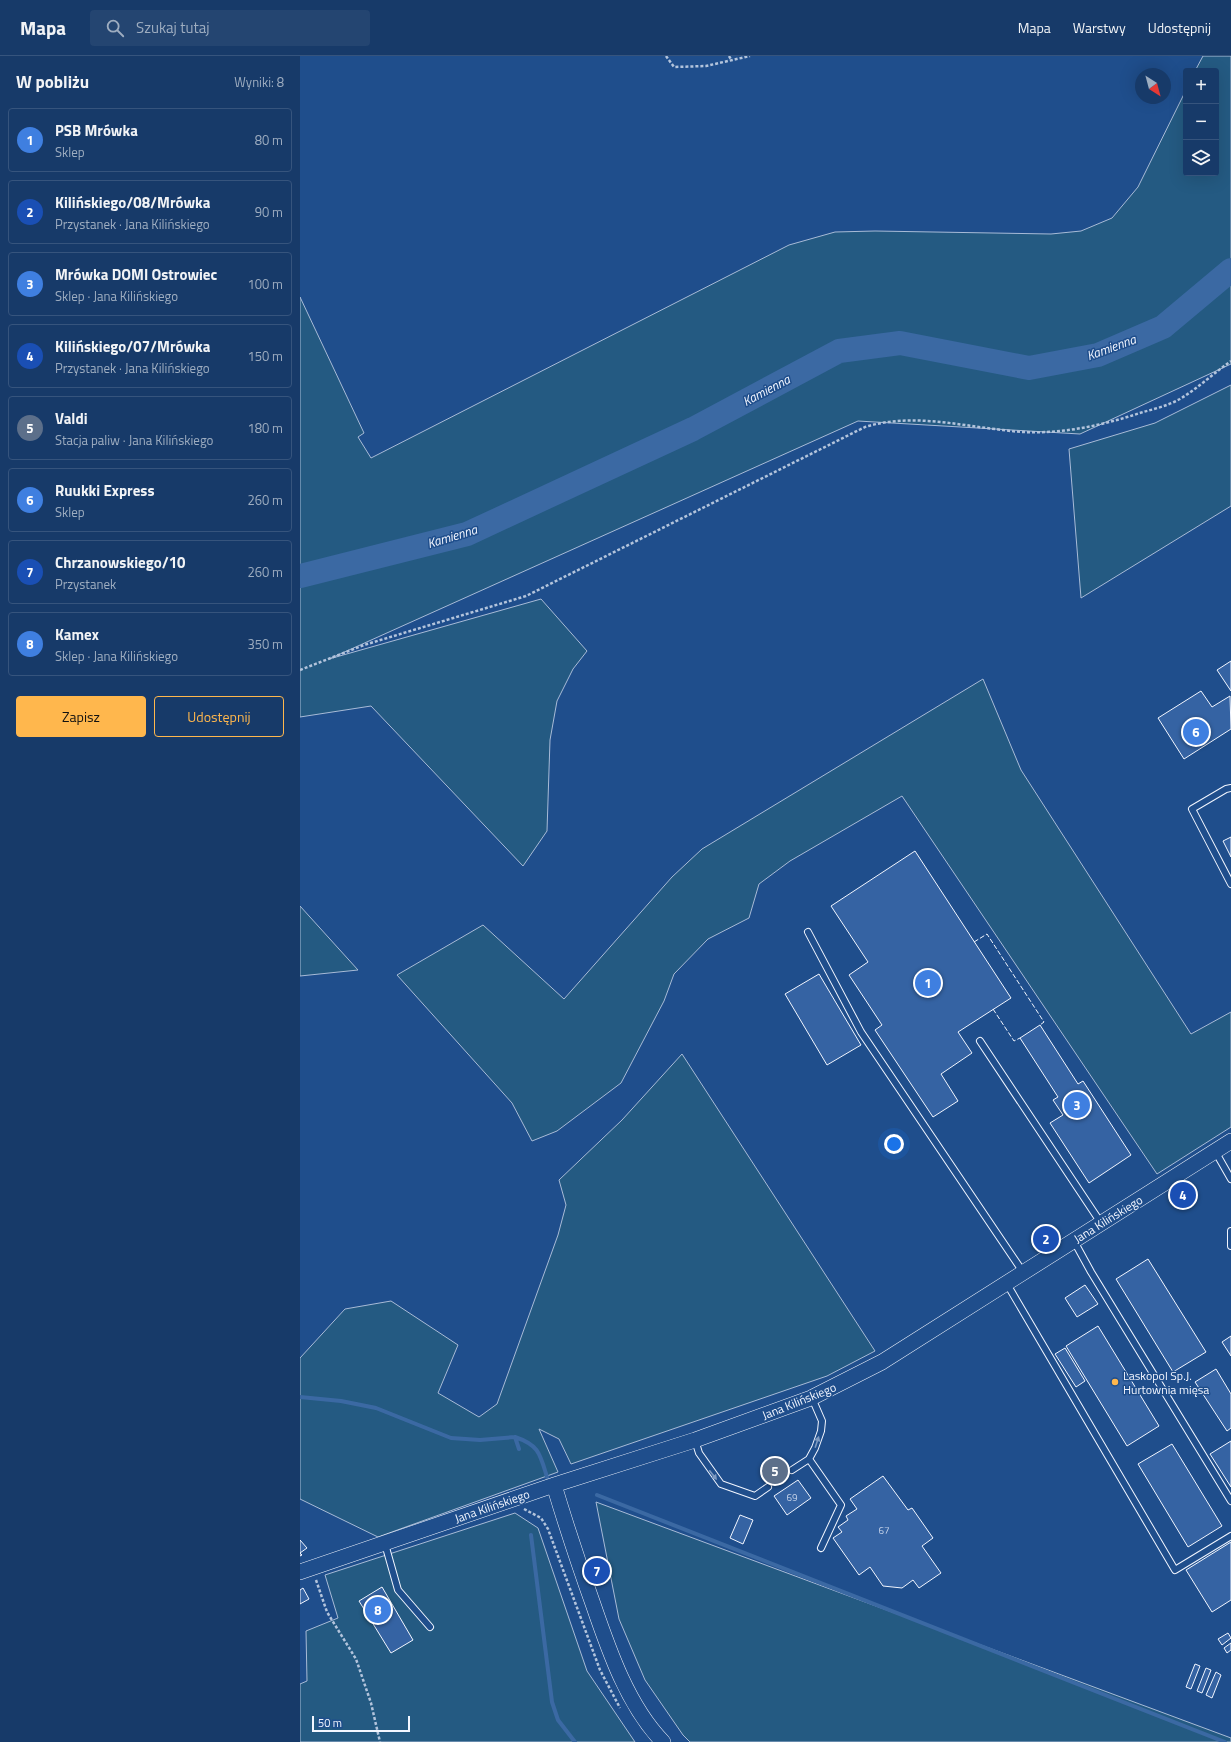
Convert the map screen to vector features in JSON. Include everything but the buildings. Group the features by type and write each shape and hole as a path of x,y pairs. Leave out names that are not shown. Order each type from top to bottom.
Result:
{"street":[{"name":"Jana Kilińskiego","path":"311,1568 554,1485 695,1440 811,1398 882,1362 1231,1141"},
{"path":"554,1485 572,1545 612,1660 632,1697 663,1742"}],"lane":[{"path":"1231,788 1226,789 1192,809 1231,884"},
{"path":"808,932 862,1032 1023,1272"},
{"path":"980,1040 1102,1223"},
{"path":"1215,1151 1231,1179"},
{"path":"1231,1231 1231,1246"},
{"path":"1074,1241 1091,1272 1231,1501"},
{"path":"1006,1283 1175,1570 1231,1536"},
{"path":"792,1470 809,1459 815,1448 822,1421 811,1398"},
{"path":"695,1440 699,1453 721,1484 755,1496 768,1487"},
{"path":"809,1459 842,1505 821,1548"},
{"path":"384,1544 398,1590 430,1627"}],"path":[{"path":"666,56 674,67 706,66 750,56"},
{"path":"729,56 732,61"},
{"path":"300,670 364,645 526,596 865,427 882,422 914,419 1005,431 1068,431 1099,425 1169,404 1180,399 1231,360"},
{"path":"311,1568 327,1612 356,1659 371,1703 380,1742"}],"shaded area":[{"path":"1203,56 1231,56 1231,364 1080,434 858,421 329,659 541,599 587,651 573,669 557,701 550,740 547,831 523,866 371,706 300,717 300,297 364,433 358,437 371,458 789,245 835,232 875,231 1051,234 1081,231 1112,218 1138,187 1183,96 1183,176 1219,176 1219,68 1197,68"},
{"path":"1231,385 1231,506 1081,598 1069,449 1155,423"},
{"path":"983,679 1021,770 1191,1034 1231,1012 1231,1127 1157,1174 902,796 790,861 759,884 749,918 708,939 674,974 664,1001 621,1083 557,1131 532,1141 512,1103 397,975 483,925 564,999 672,877 702,849"},
{"path":"300,906 358,970 300,976"},
{"path":"682,1054 875,1351 827,1376 571,1464 559,1439 539,1429 558,1472 378,1537 300,1499 300,1358 345,1309 391,1301 458,1345 438,1393 479,1417 497,1404 558,1235 566,1205 559,1180 622,1120"},
{"path":"596,1502 1231,1738 1231,1742 690,1742 683,1735 645,1680 619,1619"},
{"path":"515,1513 538,1528 587,1671 635,1742 300,1742 300,1684 307,1681 306,1631 338,1618 325,1575"}],"waterway":[{"name":"Kamienna","path":"300,576 467,534 693,429 839,351 900,343 1029,368 1098,355 1163,327 1231,270"},
{"path":"300,1397 341,1401 376,1408 451,1438 480,1440 515,1437 519,1449"},
{"path":"515,1437 529,1443 534,1447 540,1456 547,1477"},
{"path":"597,1495 1225,1742"},
{"path":"531,1535 552,1702 558,1720 575,1742"}],"fence":[{"path":"974,942 987,934 1044,1022 1040,1025"},
{"path":"993,1009 1014,1041 1020,1038"}],"place":[{"name":"Ruukki Express","path":"1196,732"},
{"name":"PSB Mrówka","path":"928,983"},
{"name":"Mrówka DOMI Ostrowiec","path":"1077,1105"},
{"name":"Kilińskiego/07/Mrówka","path":"1183,1195"},
{"name":"Kilińskiego/08/Mrówka","path":"1046,1239"},
{"name":"Laskopol Sp.J. Hurtownia mięsa","path":"1115,1382"},
{"name":"Valdi","path":"775,1471"},
{"name":"Chrzanowskiego/10","path":"597,1571"},
{"name":"Kamex","path":"378,1610"}]}
